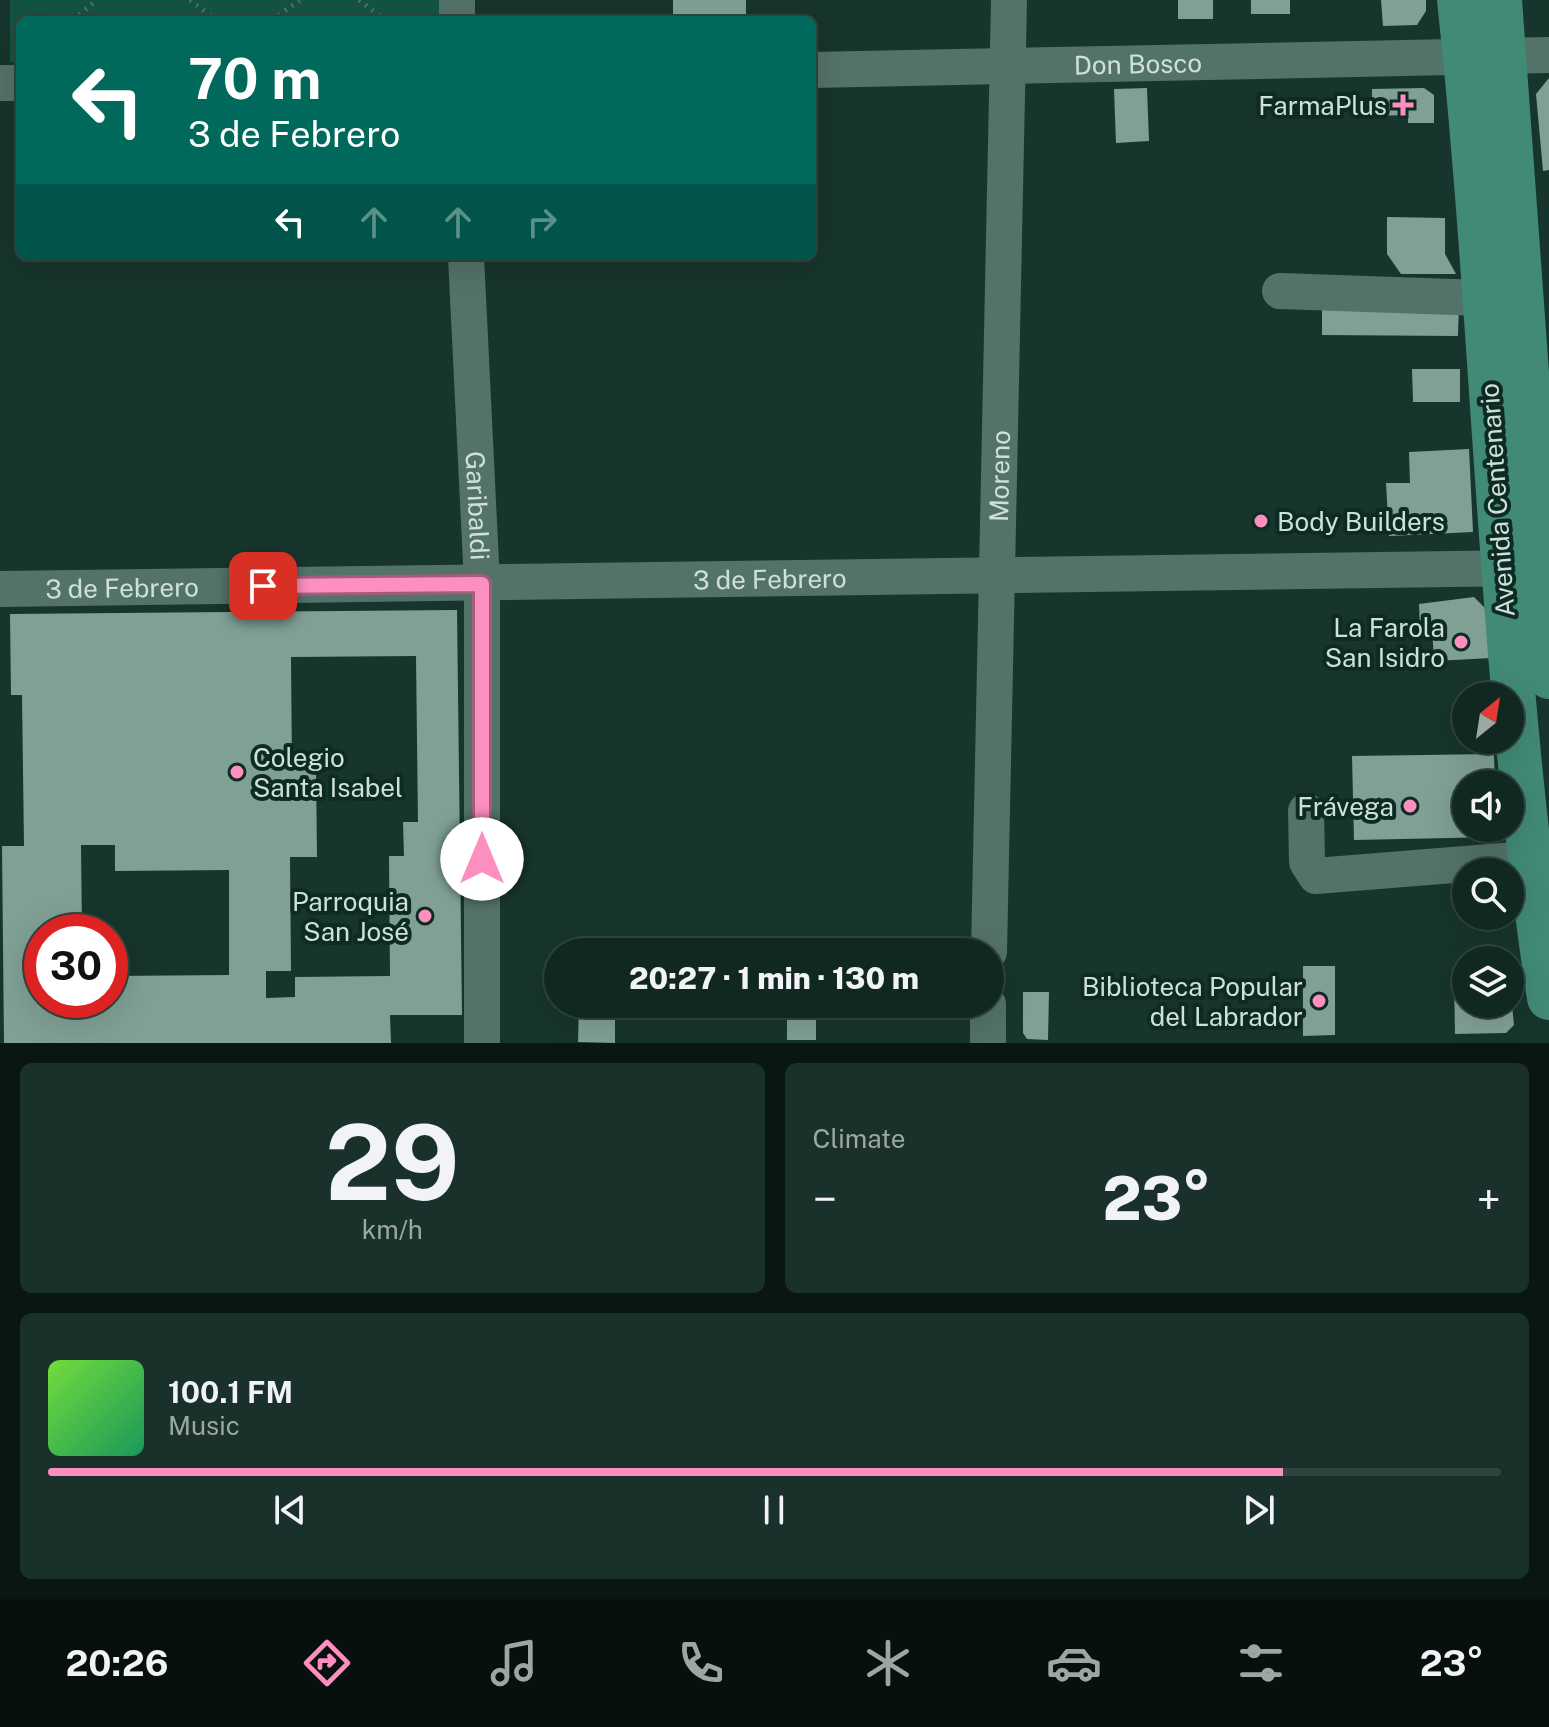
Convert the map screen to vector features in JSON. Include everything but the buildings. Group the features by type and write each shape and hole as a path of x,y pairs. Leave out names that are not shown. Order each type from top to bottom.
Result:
{"main road":[{"name":"Avenida Centenario","path":"1459,0 1485,57 1521,568 1527,859 1549,998"},
{"name":"Avenida Centenario","path":"1500,0 1485,57 1482,298 1521,568 1549,677"}],"street":[{"name":"Moreno","path":"989,938 1009,0"},
{"name":"Don Bosco","path":"816,70 1549,55"},
{"name":"Garibaldi","path":"466,260 482,584 482,1043"},
{"path":"1280,291 1482,298"},
{"name":"3 de Febrero","path":"0,589 1521,568"},
{"path":"1306,811 1307,862 1316,876 1527,859"},
{"path":"988,1018 988,1043"}],"path":[{"path":"190,0 211,16"},
{"path":"278,16 300,0"},
{"path":"359,0 380,16"},
{"path":"77,16 93,1"}],"green space":[{"path":"10,0 446,0 446,16 16,16 16,62 10,62"}],"place":[{"name":"FarmaPlus","path":"1403,105"},
{"name":"Body Builders","path":"1261,521"},
{"name":"La Farola San Isidro","path":"1461,642"},
{"name":"Colegio Santa Isabel","path":"237,772"},
{"name":"Frávega","path":"1410,806"},
{"name":"Parroquia San José","path":"425,916"},
{"name":"Biblioteca Popular del Labrador","path":"1319,1001"}],"route":[{"path":"263,586 482,584 482,859"}]}
